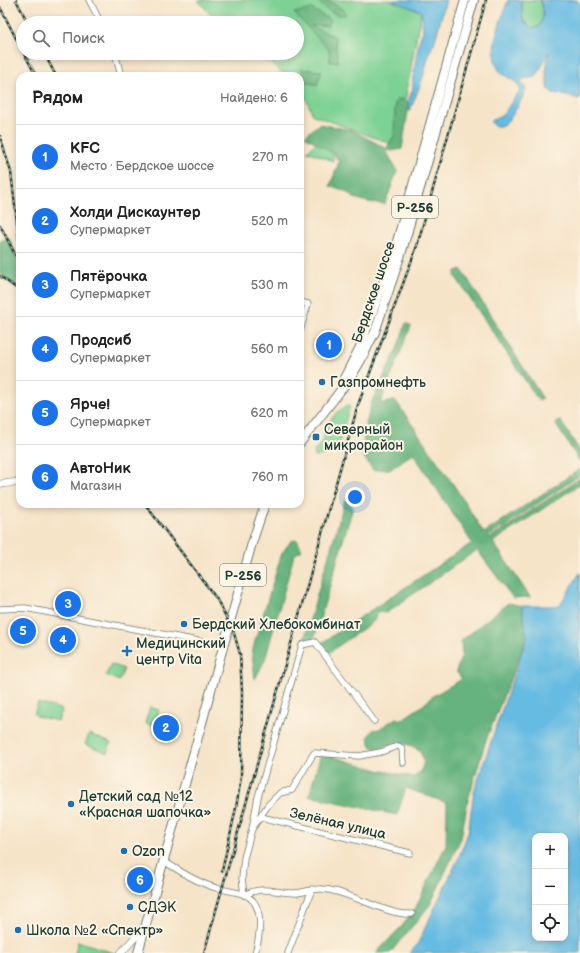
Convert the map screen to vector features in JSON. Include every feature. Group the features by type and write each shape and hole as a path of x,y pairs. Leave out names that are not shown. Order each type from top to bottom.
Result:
{"highway":[{"name":"Бердское шоссе","path":"331,404 360,345 394,252 465,0"},
{"name":"Бердское шоссе","path":"331,404 351,377 368,348 389,292 474,0"},
{"name":"Р-256","path":"304,438 331,404"},
{"name":"Р-256","path":"138,953 264,508"}],"main road":[{"path":"0,484 16,482"},
{"path":"121,953 146,925"}],"street":[{"path":"88,0 97,16"},
{"path":"117,60 120,72"},
{"path":"304,303 308,304 304,318"},
{"path":"0,609 25,608 224,646"},
{"path":"244,894 242,878 244,858 252,829 258,797 302,645 315,642 374,721"},
{"path":"252,829 268,805 280,794 292,790 314,753 359,756 382,752 398,746 402,748 403,763"},
{"name":"Зелёная улица","path":"261,817 410,853"},
{"path":"164,861 180,872 206,884 244,894 255,905 260,920 260,935 255,953"},
{"path":"244,894 269,889 296,893 312,889 322,889 364,900 398,914 412,914"},
{"path":"288,953 312,889"},
{"path":"296,893 306,903"}],"green space":[{"path":"198,0 390,0 421,11 397,146 313,115 304,94 304,72 281,72 267,60 304,60 304,16 213,16"},
{"path":"318,0 328,0 345,11 345,15 330,11"},
{"path":"540,0 543,14 542,21 538,27 532,28 523,20 521,1"},
{"path":"312,9 331,20 328,25 311,26 335,37 338,62 330,62 329,50 304,24 304,16 297,16 294,13"},
{"path":"301,69 322,71 317,85 305,82 304,72 302,72"},
{"path":"398,98 406,101 409,105 402,149 391,151 386,149 394,136 395,103"},
{"path":"319,124 351,130 384,147 397,171 385,204 368,202 354,198 345,191 330,186 339,162 334,154 305,136"},
{"path":"320,140 333,147 333,161 307,151"},
{"path":"9,237 16,256 16,287 0,274 0,241"},
{"path":"462,270 543,399 539,401 455,276 456,271"},
{"path":"406,323 411,326 382,399 382,404 395,400 455,487 484,533 580,469 580,475 488,537 490,538 580,478 580,484 493,542 530,597 513,598 477,550 386,613 378,612 374,621 327,654 320,644 472,543 413,453 391,469 373,470 363,456 364,432 372,401 397,349"},
{"path":"348,404 350,406 337,451 315,457 314,451 324,439 325,427 337,412"},
{"path":"560,420 580,451 580,462 555,423"},
{"path":"345,500 353,507 315,636 308,644 303,643"},
{"path":"297,540 302,550 294,555 265,660 255,679 252,653 255,641 282,553 291,541"},
{"path":"508,603 522,606 527,637 486,740 468,800 461,838 430,905 390,953 376,953 402,926 415,909 446,845 447,803 406,788 397,815 309,796 321,753 378,770 414,777 423,765 421,754 418,750 412,746 398,743 377,749 371,746 368,738 373,730 379,729 396,718 401,720 422,706 433,696 462,679 456,671 462,655 461,641"},
{"path":"111,664 124,669 119,681 106,675"},
{"path":"38,703 61,709 62,711 58,721 36,716 34,714"},
{"path":"150,707 159,710 154,726 145,723"},
{"path":"89,734 111,743 107,753 85,744"},
{"path":"78,941 114,953 75,953"}],"water":[{"path":"390,0 446,0 434,44 430,51 423,77 410,111 408,101 413,89 413,77 419,41 423,31 421,11"},
{"path":"508,0 523,0 521,1 523,20 532,28 538,27 543,18 540,0 577,0 580,4 580,99 553,93 548,89 546,72 549,52 536,77 523,79 521,81 526,89 512,116 501,126 495,126 490,121 498,118 507,110 520,91 519,87 514,81 499,71 495,58 495,41"},
{"path":"580,573 580,953 409,953 417,945 459,857 468,833 474,791 527,637 522,606 559,606"}],"railway":[{"path":"16,0 24,16"},
{"path":"204,953 358,405 417,246 486,0"},
{"path":"0,7 16,38"},
{"path":"28,60 34,72"},
{"path":"48,60 54,72"},
{"path":"0,136 11,172 16,214"},
{"path":"0,225 16,256"},
{"path":"0,276 16,288"},
{"path":"148,508 216,598 233,630 240,654 242,692 241,777 236,808 222,871"}],"place":[{"name":"KFC","path":"329,345"},
{"name":"Газпромнефть","path":"322,382"},
{"name":"Северный микрорайон","path":"316,437"},
{"name":"Пятёрочка","path":"68,604"},
{"name":"Бердский Хлебокомбинат","path":"184,624"},
{"name":"Ярче!","path":"23,631"},
{"name":"Продсиб","path":"63,640"},
{"name":"Медицинский центр Vita","path":"127,651"},
{"name":"Холди Дискаунтер","path":"166,728"},
{"name":"Детский сад №12 «Красная шапочка»","path":"71,804"},
{"name":"Ozon","path":"124,851"},
{"name":"АвтоНик","path":"140,880"},
{"name":"СДЭК","path":"130,907"},
{"name":"Школа №2 «Спектр»","path":"18,930"}]}
